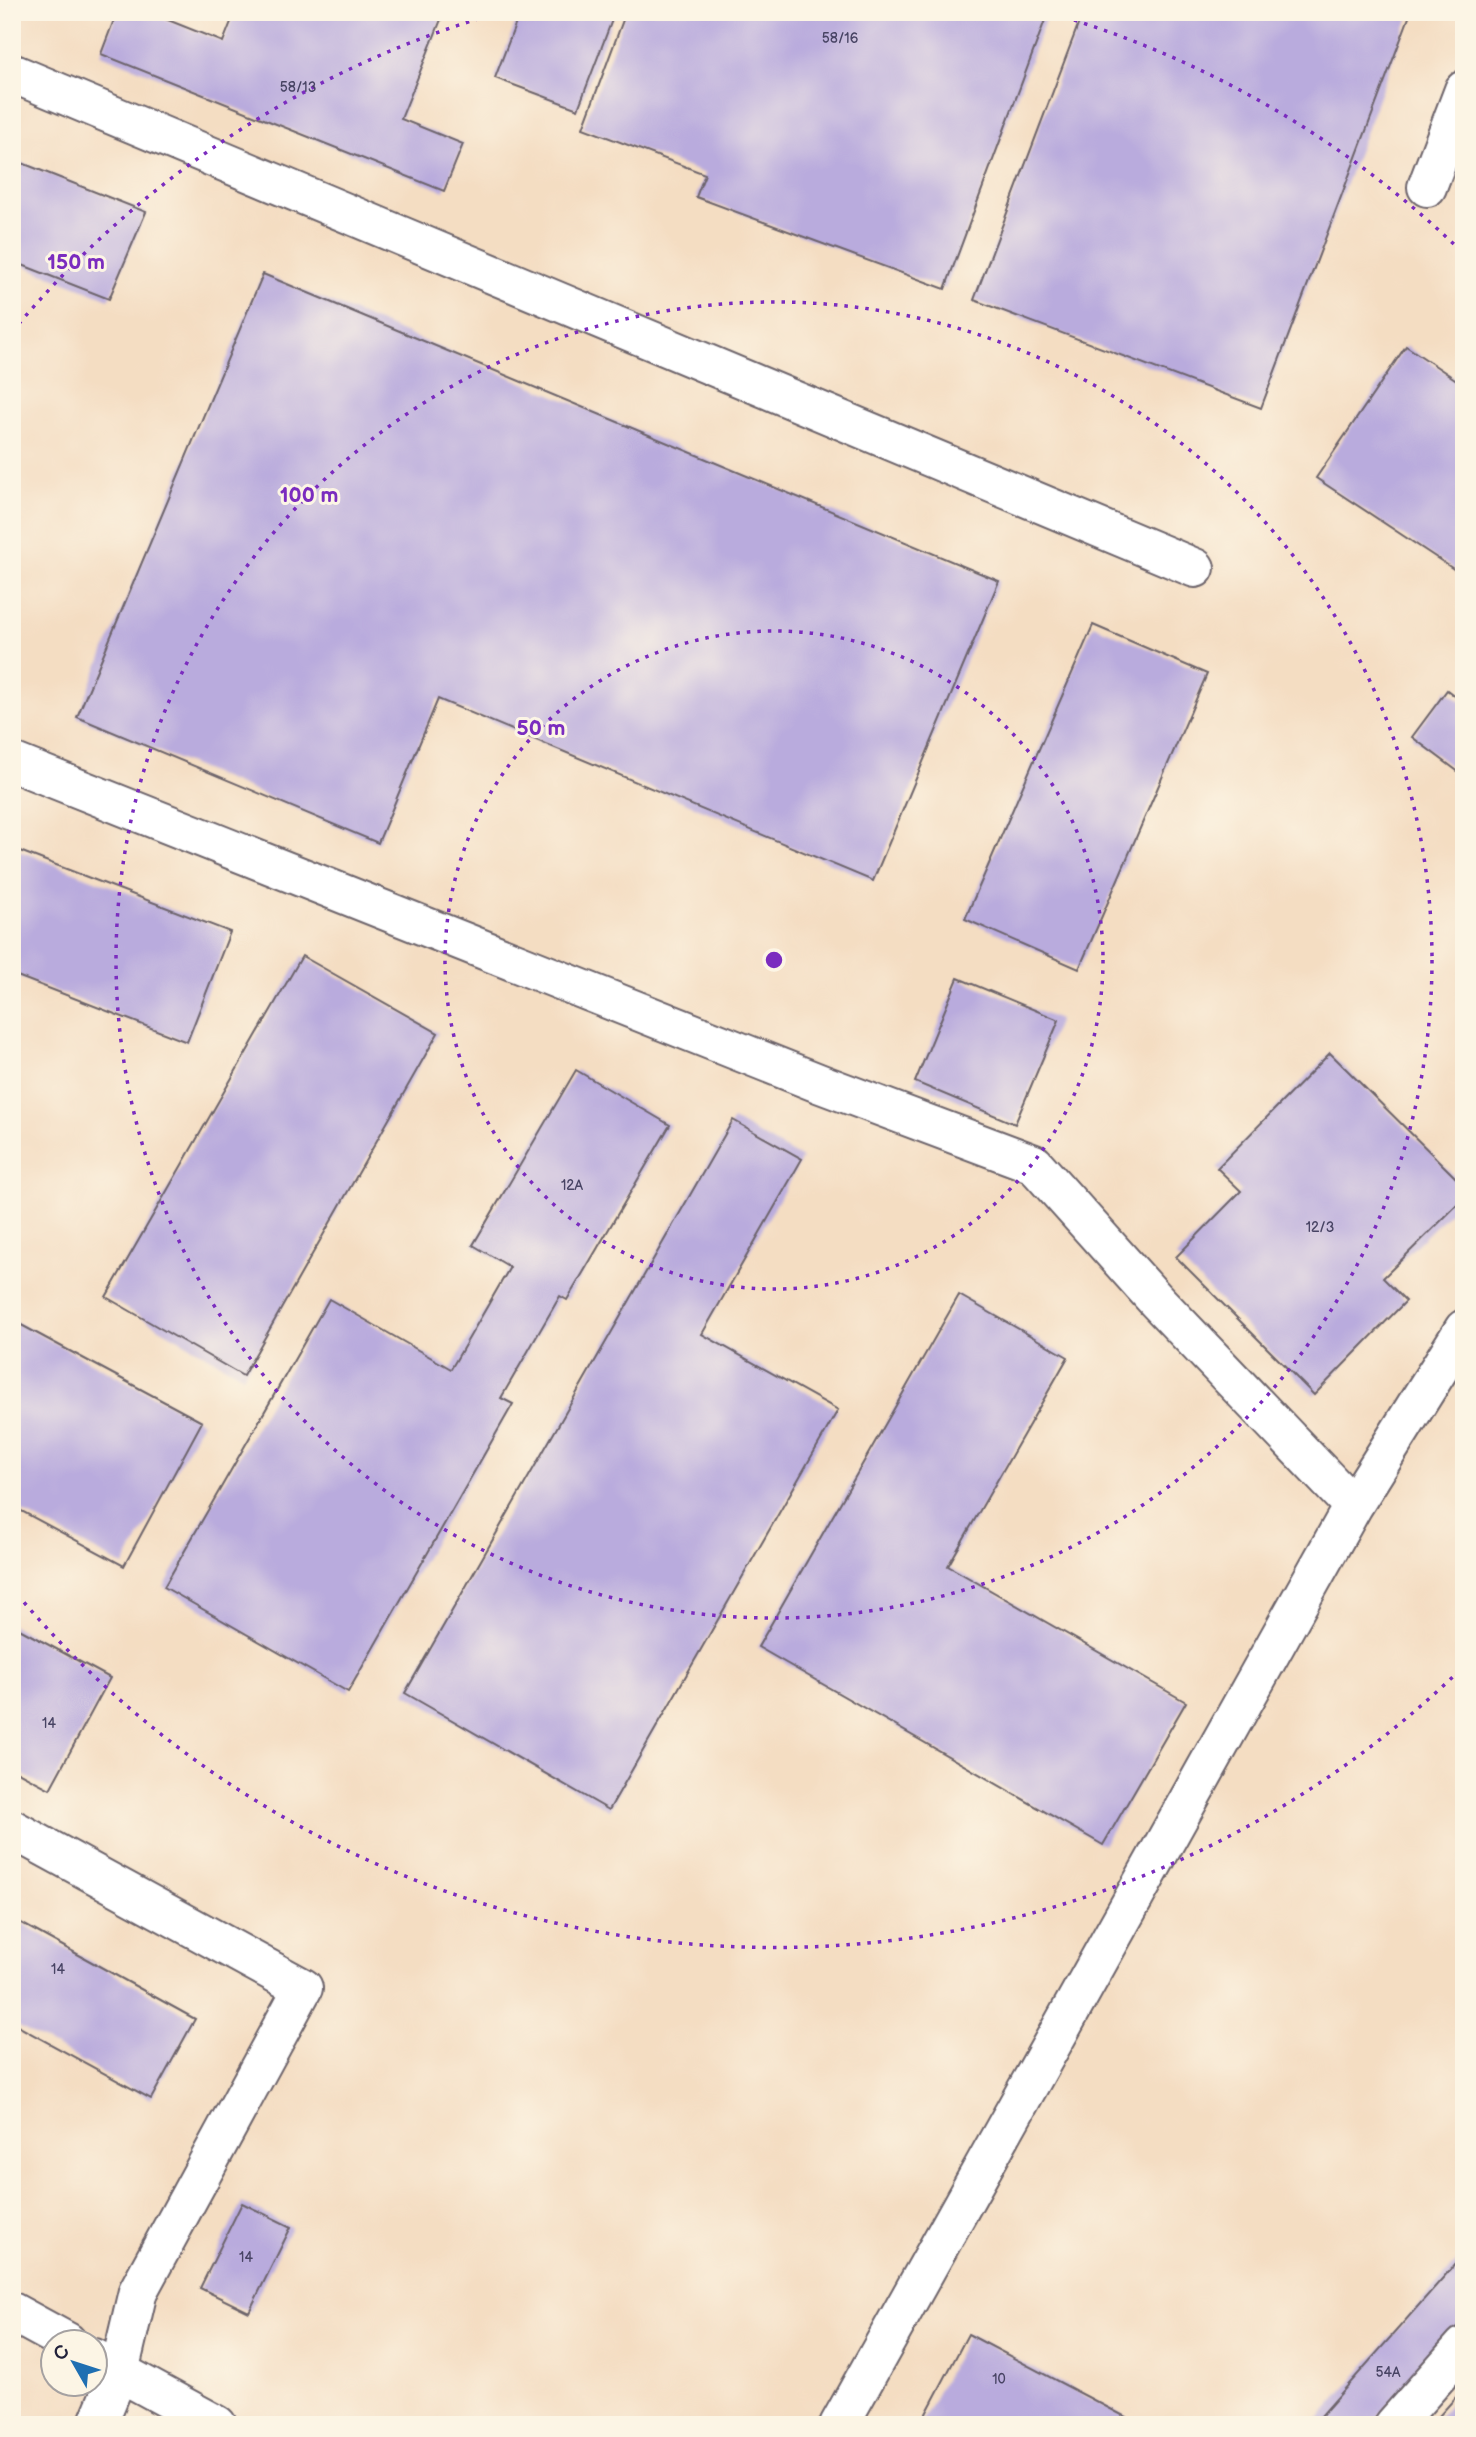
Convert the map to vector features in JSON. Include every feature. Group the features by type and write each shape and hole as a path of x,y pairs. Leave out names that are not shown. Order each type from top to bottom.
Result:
{"street":[{"path":"12,73 1195,568"},
{"path":"1427,187 1464,90"},
{"path":"12,762 821,1084 1034,1164 1156,1300 1353,1506"},
{"path":"839,2425 1353,1506 1464,1329"},
{"path":"12,1829 303,1988 138,2291 108,2363"},
{"path":"12,2312 40,2328"},
{"path":"1394,2425 1464,2346"},
{"path":"108,2366 216,2425"},
{"path":"96,2425 101,2398"}],"building":[{"path":"117,12 148,12 223,42 235,12 444,12 401,119 463,144 444,191 101,54"},
{"path":"520,12 615,12 578,109 495,78"},
{"path":"626,12 1048,12 945,289 696,197 705,174 583,128"},
{"path":"1083,12 1411,12 1261,408 974,300"},
{"path":"12,159 146,212 109,299 12,261"},
{"path":"263,274 999,581 873,881 438,699 378,843 77,717"},
{"path":"1406,346 1464,385 1464,576 1316,478"},
{"path":"1093,625 1207,674 1079,969 965,919"},
{"path":"1447,690 1464,703 1464,776 1412,737"},
{"path":"12,848 230,932 187,1042 12,974"},
{"path":"302,956 438,1033 243,1376 106,1297"},
{"path":"958,978 1059,1020 1015,1124 915,1082"},
{"path":"1330,1053 1464,1186 1464,1198 1383,1278 1406,1301 1314,1395 1176,1257 1241,1191 1217,1168"},
{"path":"576,1070 670,1125 567,1300 560,1296 501,1398 513,1404 348,1692 164,1587 329,1299 451,1369 510,1267 473,1245"},
{"path":"733,1120 802,1159 702,1334 838,1410 609,1810 405,1693"},
{"path":"959,1295 1068,1357 948,1566 1186,1702 1103,1845 758,1647"},
{"path":"12,1320 202,1422 124,1566 12,1506"},
{"path":"12,1625 110,1678 50,1789 12,1769"},
{"path":"12,1918 195,2019 151,2099 12,2023"},
{"path":"242,2203 291,2227 249,2312 200,2288"},
{"path":"1464,2254 1464,2319 1370,2425 1313,2425"},
{"path":"968,2334 1141,2425 920,2425"},
{"path":"1464,2388 1464,2425 1431,2425"}]}
